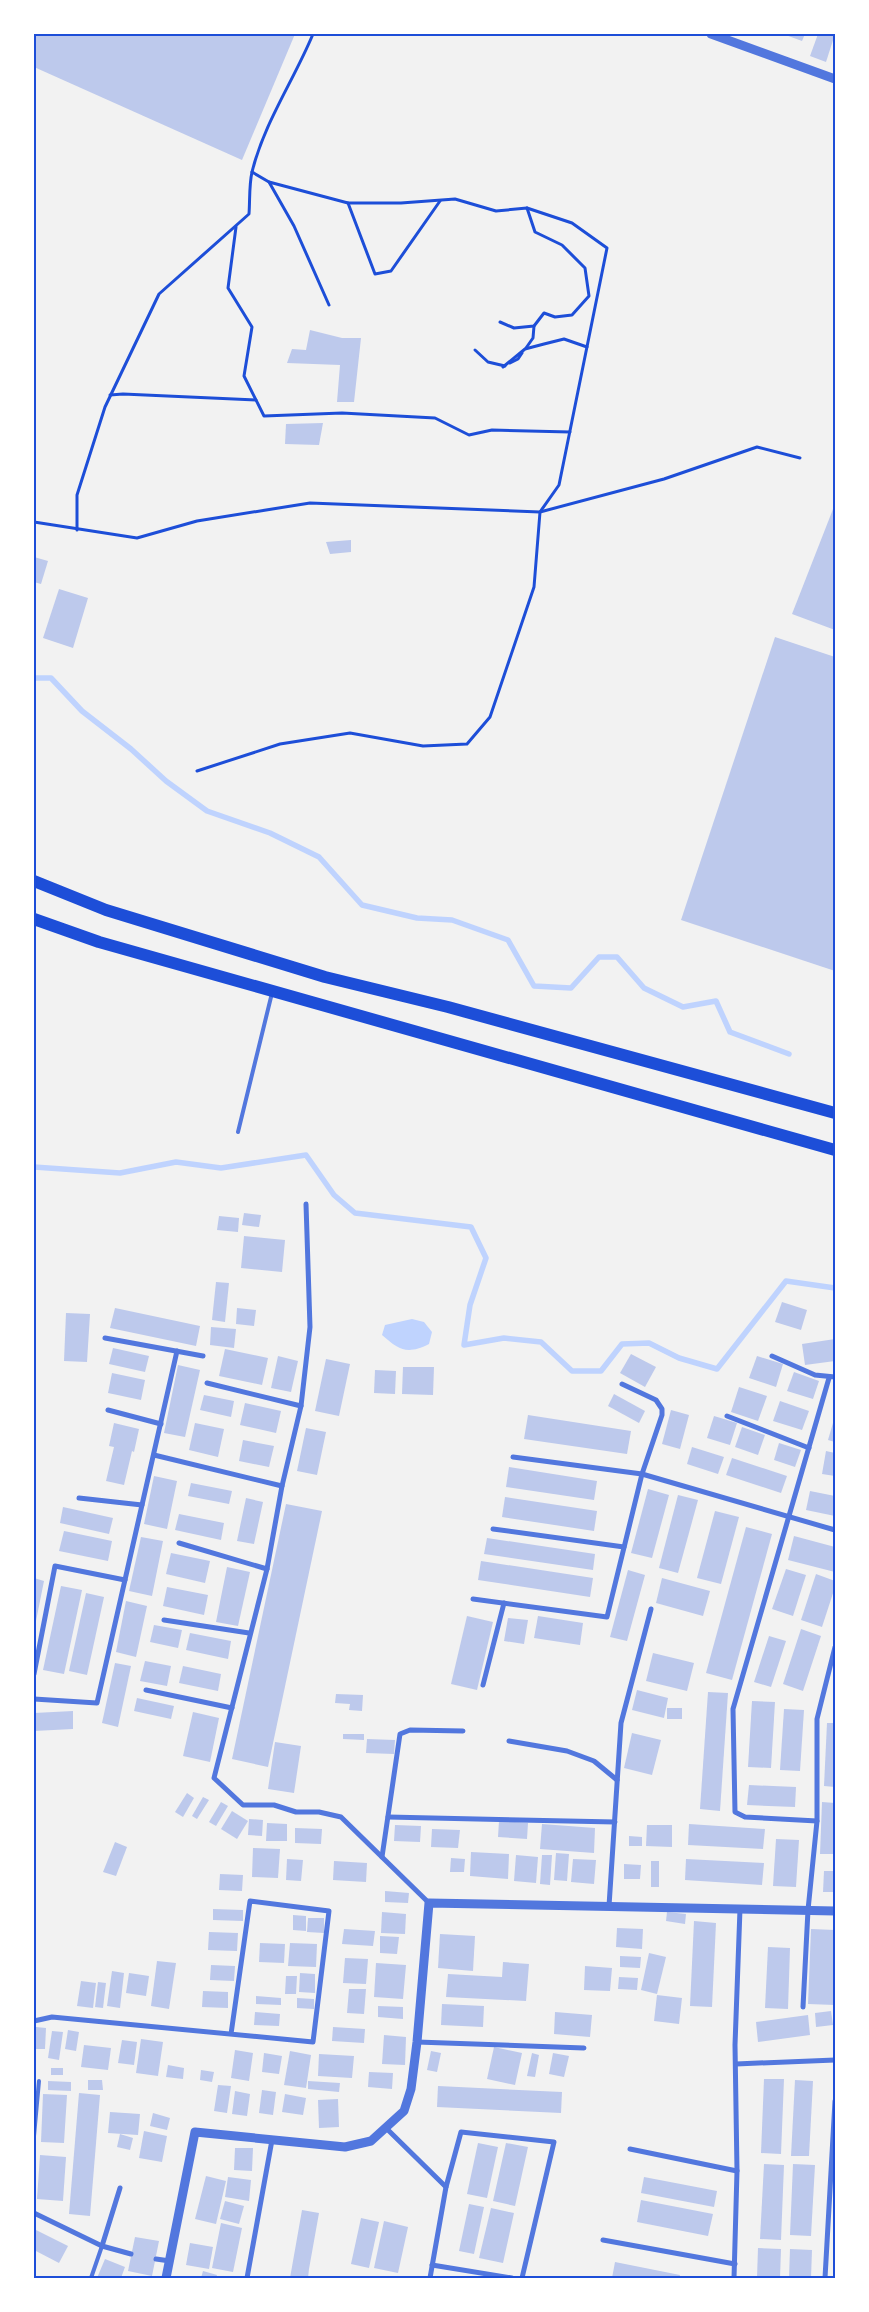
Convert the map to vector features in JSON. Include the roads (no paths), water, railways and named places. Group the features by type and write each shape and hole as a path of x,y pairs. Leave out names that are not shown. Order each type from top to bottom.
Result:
{"main road":[{"path":"34,881 106,910 316,974 448,1007 835,1113"},
{"path":"34,919 99,942 835,1150"}],"street":[{"path":"711,34 835,79"},
{"path":"306,1204 310,1327 301,1406 282,1486 267,1569 214,1778 243,1805 274,1805 296,1812 319,1812 341,1817 429,1902 835,1911"},
{"path":"104,1338 203,1356"},
{"path":"34,1699 97,1703 177,1351"},
{"path":"772,1356 795,1367 829,1378 835,1377"},
{"path":"817,1821 745,1818 739,1816 734,1806 733,1708 829,1378"},
{"path":"207,1383 301,1406"},
{"path":"473,1599 607,1617 642,1474 662,1409 656,1400 622,1384"},
{"path":"108,1410 161,1424"},
{"path":"727,1416 809,1448"},
{"path":"154,1455 282,1486"},
{"path":"512,1457 642,1474 835,1530"},
{"path":"79,1498 142,1505"},
{"path":"493,1528 624,1547"},
{"path":"179,1543 267,1569"},
{"path":"34,1674 55,1566 125,1580"},
{"path":"483,1685 504,1603"},
{"path":"609,1906 621,1723 651,1609"},
{"path":"164,1620 249,1634"},
{"path":"803,2007 808,1910 817,1821 818,1719 835,1647"},
{"path":"146,1690 232,1708"},
{"path":"382,1857 400,1734 410,1730 463,1731"},
{"path":"509,1740 566,1751 594,1761 617,1780"},
{"path":"388,1816 615,1822"},
{"path":"34,2021 52,2016 231,2034 313,2042 329,1911 250,1901 231,2034"},
{"path":"166,2278 195,2132 345,2147 371,2142 404,2111 411,2090 417,2042 429,1902"},
{"path":"734,2278 737,2172 735,2045 740,1909"},
{"path":"417,2042 584,2048"},
{"path":"736,2064 835,2060"},
{"path":"826,2278 835,2101"},
{"path":"386,2128 446,2187"},
{"path":"430,2278 446,2187 461,2132 554,2142 522,2278"},
{"path":"247,2278 272,2140"},
{"path":"630,2149 737,2172"},
{"path":"102,2246 120,2188"},
{"path":"34,2214 102,2246 131,2254"},
{"path":"603,2240 735,2264"},
{"path":"156,2259 170,2261"},
{"path":"432,2265 512,2278"}],"lane":[{"path":"238,1132 272,991"},
{"path":"34,2136 38,2081"},
{"path":"91,2278 102,2246"}],"water":[{"path":"412,1319 424,1322 432,1332 429,1344 409,1350 393,1344 382,1335 385,1325"}],"waterway":[{"path":"34,678 51,678 82,711 131,749 166,781 207,811 270,833 319,857 362,905 417,918 452,920 508,940 534,986 571,988 599,957 617,957 644,988 683,1007 716,1001 730,1032 789,1054"},
{"path":"34,1167 120,1173 176,1162 221,1168 306,1155 334,1195 355,1213 471,1227 486,1258 470,1305 464,1345 504,1338 541,1342 572,1371 601,1371 622,1344 649,1343 679,1358 717,1369 786,1281 835,1288"}]}
